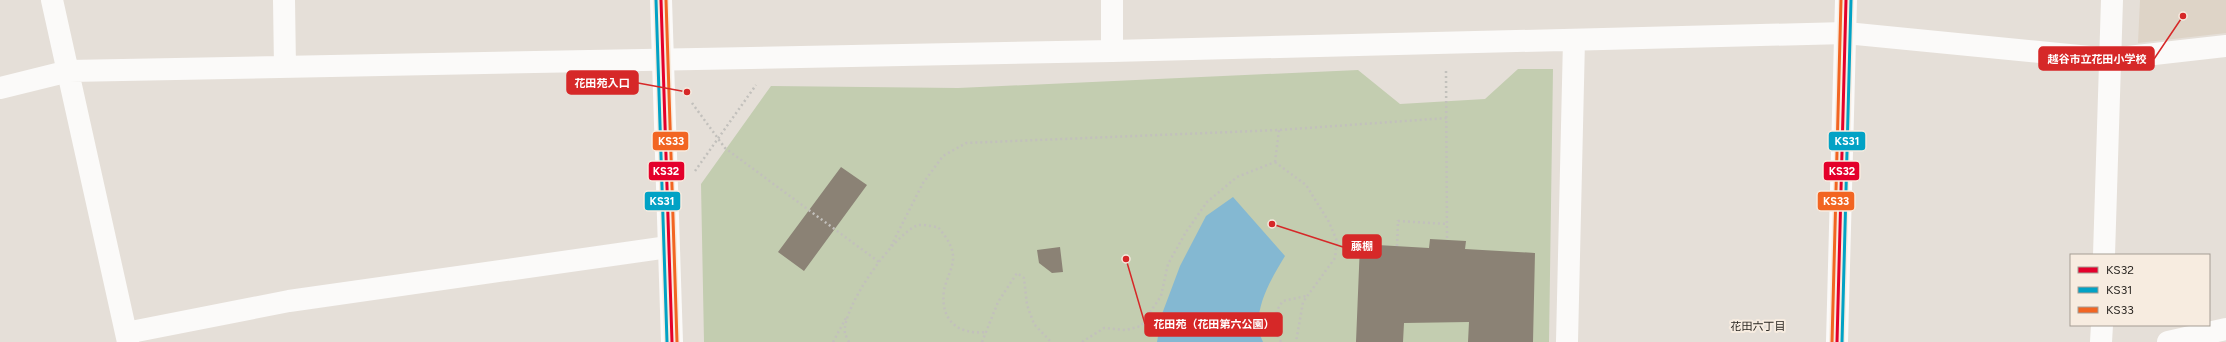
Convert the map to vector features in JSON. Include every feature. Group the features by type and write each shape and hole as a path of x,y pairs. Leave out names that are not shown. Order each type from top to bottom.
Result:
{"street":[{"path":"52,0 69,71 127,338 288,301 668,247"},
{"path":"284,0 286,67"},
{"path":"661,0 672,342"},
{"path":"1112,0 1112,51"},
{"path":"1837,342 1846,0"},
{"path":"2104,254 2112,0"},
{"path":"0,88 69,71 662,58 1112,51 1846,34 2110,60 2226,46"},
{"path":"1567,342 1574,40"},
{"path":"2101,342 2102,326"},
{"path":"2168,342 2226,329"}],"path":[{"path":"1446,70 1447,240"},
{"path":"692,175 758,82"},
{"path":"691,101 725,148 879,262"},
{"path":"891,246 923,182 943,156 966,143 1279,130 1447,118"},
{"path":"1275,162 1279,130"},
{"path":"1275,162 1306,185 1329,222 1336,241 1335,258 1323,277 1302,302 1296,342"},
{"path":"1082,342 1104,328 1126,330 1141,326 1161,296 1168,264 1186,232 1208,202 1237,177 1275,162"},
{"path":"1397,246 1398,221 1447,224"},
{"path":"833,342 859,293 879,262 891,246 903,234 918,225 938,227 949,241 953,259 944,290 944,306 948,319 959,328 972,334 986,332"},
{"path":"982,342 998,302 1017,273 1024,278 1027,305 1034,324 1051,342"},
{"path":"1281,342 1274,331 1276,309 1283,301 1307,296"},
{"path":"848,316 845,334 850,342"}],"shaded area":[{"path":"2140,0 2226,0 2226,33 2138,43"}],"green space":[{"path":"1518,69 1553,69 1549,342 704,342 701,184 771,86 958,88 1358,70 1400,104 1485,99"}],"water":[{"path":"1233,197 1285,256 1268,286 1260,309 1259,331 1263,342 1157,342 1162,314 1180,266 1206,216"}],"building":[{"path":"841,167 867,185 804,271 778,252"},
{"path":"1430,239 1466,241 1465,249 1535,253 1533,342 1468,342 1469,322 1404,323 1403,342 1356,342 1360,244 1429,248"},
{"path":"1060,247 1063,272 1052,273 1039,263 1037,250"}],"transit line":[{"name":"KS31","path":"656,0 667,342"},
{"name":"KS32","path":"661,0 672,342"},
{"name":"KS33","path":"666,0 677,342"},
{"name":"KS33","path":"1832,342 1841,0"},
{"name":"KS32","path":"1837,342 1846,0"},
{"name":"KS31","path":"1842,342 1851,0"}],"place":[{"name":"越谷市立花田小学校","path":"2183,16"},
{"name":"花田苑入口","path":"687,92"},
{"name":"藤棚","path":"1272,224"},
{"name":"花田苑（花田第六公園）","path":"1126,259"}],"district":[{"name":"花田六丁目","path":"1758,326"}]}
